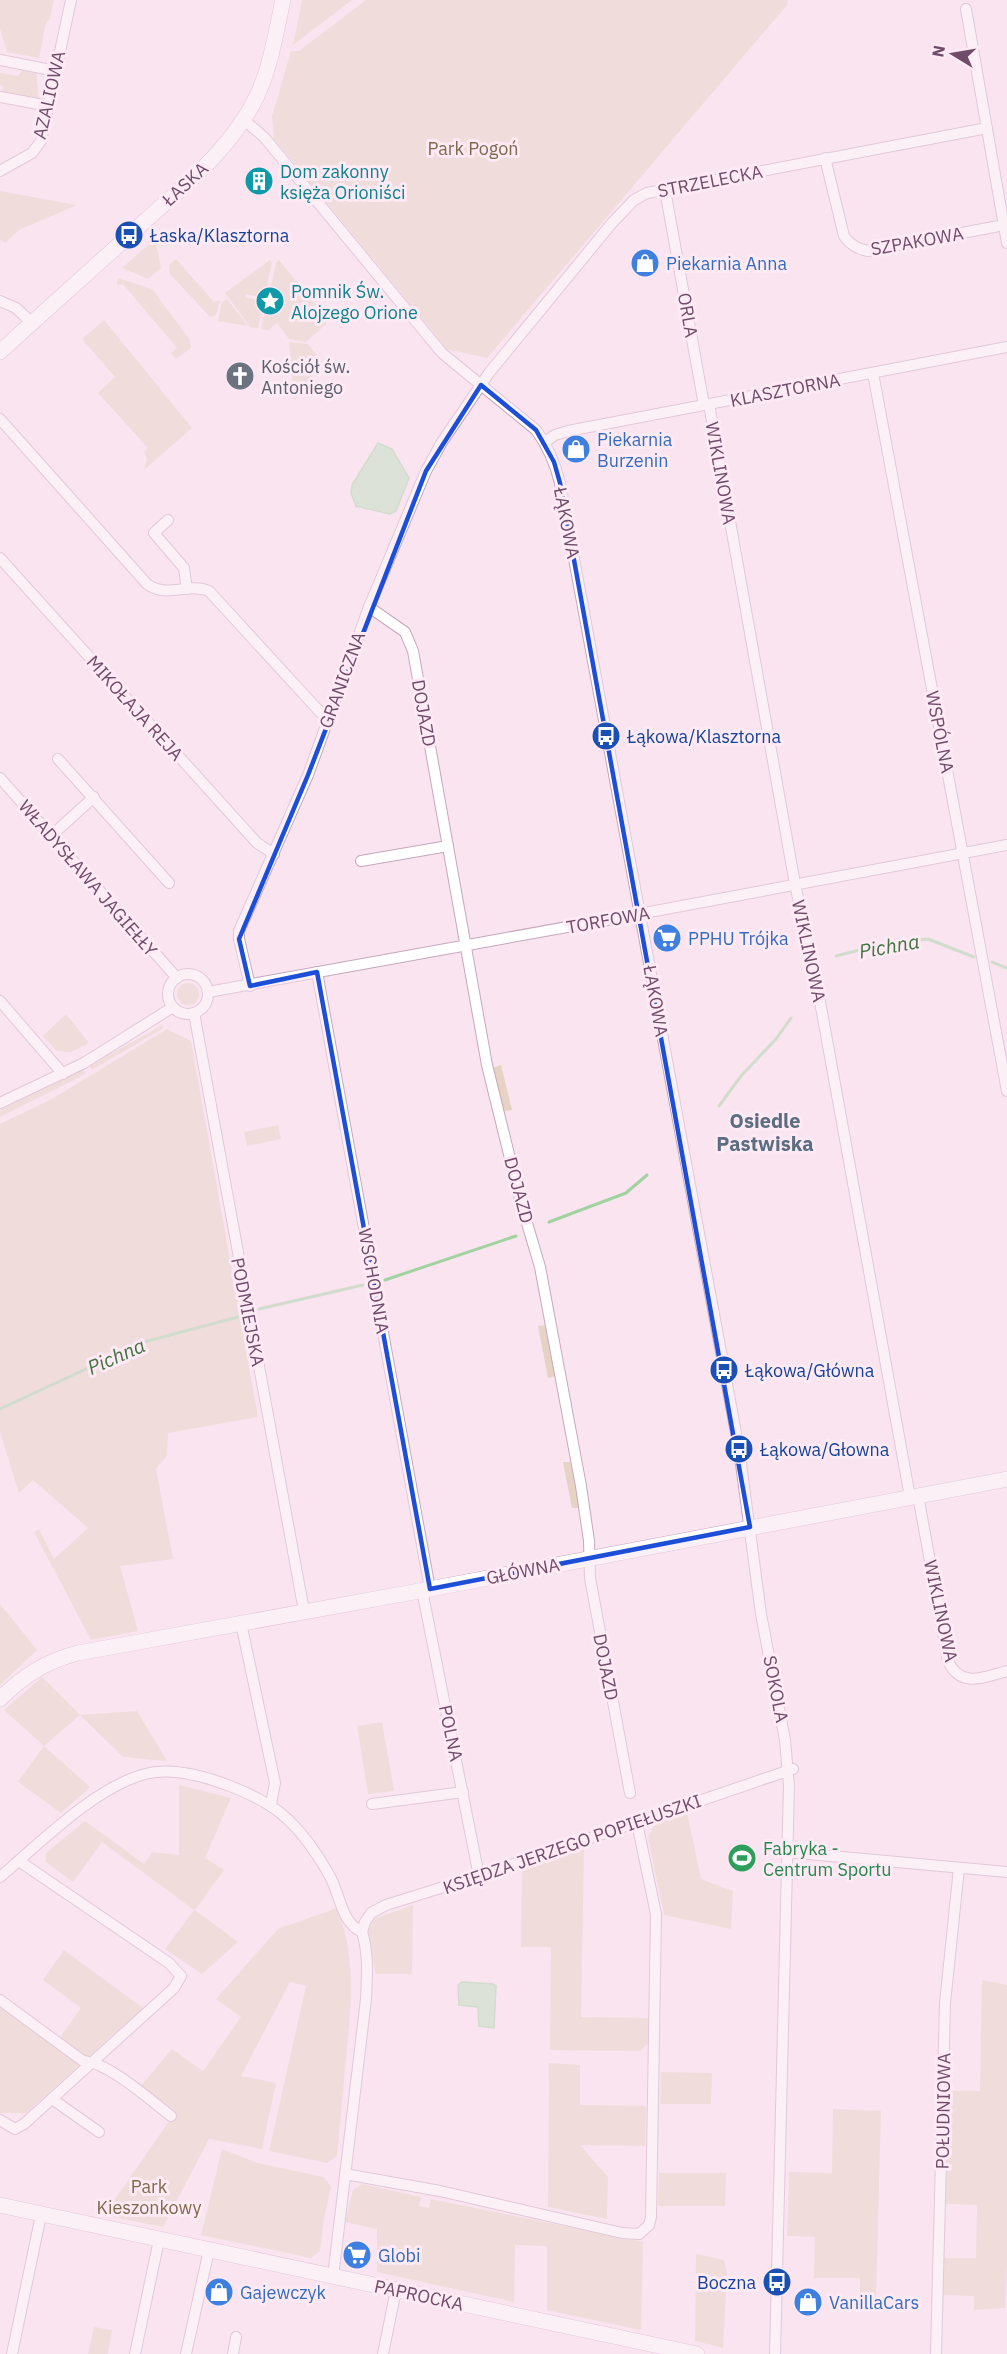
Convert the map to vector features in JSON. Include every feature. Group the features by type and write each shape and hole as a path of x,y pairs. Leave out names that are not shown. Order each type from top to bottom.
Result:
{"street":[{"name":"AZALIOWA","path":"0,171 32,153 41,141 71,0"},
{"name":"ŁASKA","path":"0,352 213,158 233,137 257,97 266,72 283,0"},
{"path":"966,9 1007,243"},
{"path":"0,60 56,71"},
{"path":"0,97 49,106"},
{"path":"244,120 264,137 442,353 536,430 545,442"},
{"name":"STRZELECKA","path":"481,385 625,208 647,193 987,128"},
{"name":"SZPAKOWA","path":"825,158 844,236 862,250 868,251 1004,225"},
{"name":"ORLA","path":"665,190 707,405"},
{"path":"0,301 16,308 32,323"},
{"name":"KLASZTORNA","path":"545,442 555,435 568,431 1007,347"},
{"name":"WSPÓLNA","path":"873,373 1007,1091"},
{"name":"GRANICZNA","path":"250,986 239,931 274,854 329,718 369,607 426,471 442,442 481,385"},
{"name":"WIKLINOWA","path":"707,405 795,884 948,1661 952,1671 968,1679 1007,1671"},
{"path":"0,418 147,585 164,592 200,587 209,591 320,712 329,718"},
{"name":"ŁĄKOWA","path":"545,442 560,483 739,1449 750,1527"},
{"path":"168,520 154,533 184,568 187,589"},
{"name":"MIKOŁAJA REJA","path":"0,558 257,843 274,854"},
{"name":"DOJAZD","path":"369,607 397,625 410,641 487,1065 521,1203 540,1267 581,1486 590,1541 590,1578 630,1793"},
{"path":"58,759 169,883"},
{"name":"WŁADYSŁAWA JAGIEŁŁY","path":"0,778 177,978"},
{"path":"51,836 94,797"},
{"name":"TORFOWA","path":"208,992 639,914 1007,844"},
{"path":"362,861 447,846"},
{"name":"WSCHODNIA","path":"317,972 426,1590"},
{"path":"188,974 204,981 208,992 205,1005 194,1013 183,1013 170,1001 170,988 177,978 188,974"},
{"path":"0,1001 63,1074"},
{"path":"0,1103 63,1074 173,1006"},
{"name":"PODMIEJSKA","path":"194,1013 304,1611"},
{"name":"GŁÓWNA","path":"0,1699 16,1683 40,1666 78,1653 426,1590 1007,1479"},
{"name":"SOKOLA","path":"750,1527 761,1614 791,1770 787,1852"},
{"name":"POLNA","path":"426,1590 480,1876"},
{"path":"241,1623 275,1783 271,1804"},
{"name":"KSIĘDZA JERZEGO POPIEŁUSZKI","path":"363,1932 365,1922 371,1913 386,1905 480,1876 791,1770"},
{"path":"0,1877 88,1804 115,1786 146,1774 196,1774 243,1791 282,1811 316,1853 333,1882 346,1917 354,1928 363,1932 368,1961 366,1999 333,2277"},
{"path":"372,1804 463,1792"},
{"path":"345,2174 440,2191 622,2233 639,2234 645,2230 651,2217 656,1914 637,1823"},
{"path":"775,2354 787,1852 1007,1872"},
{"path":"0,2120 15,2129 24,2124 174,1988 181,1976 169,1963 19,1861"},
{"name":"POŁUDNIOWA","path":"936,2354 945,2003 959,1868"},
{"path":"0,2000 83,2061 93,2062 111,2072 171,2116"},
{"path":"52,2099 99,2132"},
{"name":"PAPROCKA","path":"0,2205 697,2354"},
{"path":"12,2354 41,2215"},
{"path":"135,2354 159,2240"},
{"path":"186,2354 209,2250"},
{"path":"383,2354 396,2290"},
{"path":"233,2354 236,2337"}],"highlighted area":[{"path":"481,385 536,430 554,462 560,483 750,1527 430,1589 317,972 250,986 239,939 308,775 426,471"}],"green space":[{"path":"0,0 54,0 50,19 46,23 39,58 7,52 0,29"},
{"path":"302,0 352,0 293,45"},
{"name":"Park Pogoń","path":"366,0 788,0 787,5 487,358 447,349 274,139 272,116 291,51 299,51"},
{"path":"23,69 36,72 39,100 2,94 0,73 18,76"},
{"path":"0,191 77,205 19,230 5,243 0,239"},
{"path":"155,239 161,268 148,279 122,268"},
{"path":"176,259 214,302 220,300 216,315 210,317 170,274 169,265"},
{"path":"270,260 272,263 265,294 261,297 245,294 245,297 260,301 263,305 258,328 250,327 225,293"},
{"path":"279,260 323,314 326,324 306,342 289,339 277,323 268,330 261,329 266,305 270,303 283,306 283,301 271,299 269,295 276,263"},
{"path":"118,278 152,289 190,340 191,348 176,359 171,353 177,348 123,284 117,285"},
{"path":"227,299 248,326 218,321 222,302"},
{"path":"104,320 192,428 144,470 147,459 144,452 148,448 98,393 115,377 82,339"},
{"path":"289,342 308,344 321,361 308,372 315,381 294,400"},
{"path":"184,983 192,983 199,990 199,998 192,1005 184,1005 177,998 177,990"},
{"path":"66,1014 89,1043 71,1052 57,1051 43,1036"},
{"path":"163,1025 162,1029 92,1070 90,1065"},
{"path":"167,1029 191,1041 258,1417 168,1433 167,1456 156,1469 173,1559 120,1566 138,1631 91,1640 34,1532 39,1529 54,1559 88,1528 33,1480 19,1493 0,1432 0,1124 50,1100"},
{"path":"501,1065 512,1110 504,1111 493,1068"},
{"path":"83,1069 86,1074 0,1117 0,1110"},
{"path":"278,1125 281,1139 247,1146 244,1132"},
{"path":"547,1325 556,1376 548,1378 538,1326"},
{"path":"563,1462 572,1462 579,1508 572,1508"},
{"path":"0,1604 37,1650 0,1685"},
{"path":"42,1677 80,1715 44,1746 4,1710"},
{"path":"137,1711 167,1761 123,1757 80,1715"},
{"path":"382,1722 394,1791 368,1794 357,1726"},
{"path":"44,1746 90,1787 61,1813 18,1782"},
{"path":"179,1785 231,1798 205,1858 224,1870 195,1910 238,1942 202,1974 165,1949 194,1910 102,1842 73,1882 46,1862 46,1853 85,1821 144,1864 152,1852 179,1855"},
{"path":"687,1812 701,1879 733,1891 731,1929 664,1915 648,1837 655,1824"},
{"path":"584,1848 581,2017 648,2018 648,2044 640,2051 550,2050 551,1947 521,1947 522,1869"},
{"path":"413,1905 412,1974 376,1974 367,1930 374,1919"},
{"name":"Park Kieszonkowy","path":"337,1908 348,1945 351,1983 350,2020 337,2156 327,2163 269,2151 306,1986 290,1982 241,2076 276,2083 262,2149 209,2139 163,2227 104,2215 174,2114 139,2088 172,2049 203,2071 241,2017 216,1999 278,1929"},
{"path":"64,1950 143,2008 86,2059 59,2039 81,2008 43,1980"},
{"path":"982,1980 1007,1985 1007,2266 1005,2308 974,2310 974,2296 942,2295 943,2258 976,2258 977,2205 945,2204 947,2091 980,2091"},
{"path":"0,2005 81,2064 26,2113 0,2113"},
{"path":"549,2063 580,2065 580,2105 646,2106 645,2146 580,2145 608,2177 607,2219 548,2207"},
{"path":"661,2072 712,2073 711,2104 660,2104"},
{"path":"833,2109 881,2111 876,2299 860,2298 860,2278 814,2278 815,2237 787,2236 789,2172 832,2173"},
{"path":"222,2149 257,2163 324,2177 331,2187 320,2251 311,2258 201,2235"},
{"path":"659,2173 726,2173 725,2206 658,2206"},
{"path":"362,2184 421,2197 419,2206 429,2208 431,2199 643,2242 641,2330 547,2310 547,2246 515,2245 514,2302 377,2272 377,2229 345,2222 353,2190"},
{"path":"696,2254 724,2260 727,2274 723,2348 695,2341"},
{"path":"94,2327 112,2330 108,2354 88,2354"}],"shaded area":[{"path":"378,443 392,449 409,478 396,511 390,514 356,506 351,493 352,485"},
{"path":"462,1982 496,1986 494,2028 479,2026 478,2007 459,2005 458,1985"}],"waterway":[{"name":"Pichna","path":"836,956 879,945 928,939 974,957"},
{"name":"Pichna","path":"992,962 1007,968"},
{"name":"Pichna","path":"719,1106 741,1076 776,1039 791,1018"},
{"name":"Pichna","path":"549,1222 626,1193 647,1175"},
{"name":"Pichna","path":"385,1280 516,1236"},
{"name":"Pichna","path":"259,1309 363,1285"},
{"name":"Pichna","path":"0,1409 144,1342 238,1317"}],"place":[{"name":"Dom zakonny księża Orioniści","path":"259,181"},
{"name":"Łaska/Klasztorna","path":"129,235"},
{"name":"Piekarnia Anna","path":"645,263"},
{"name":"Pomnik Św. Alojzego Orione","path":"270,301"},
{"name":"Kościół św. Antoniego","path":"240,376"},
{"name":"Piekarnia Burzenin","path":"576,449"},
{"name":"Łąkowa/Klasztorna","path":"606,736"},
{"name":"PPHU Trójka","path":"667,938"},
{"name":"Łąkowa/Główna","path":"724,1370"},
{"name":"Łąkowa/Głowna","path":"739,1449"},
{"name":"Fabryka - Centrum Sportu","path":"742,1858"},
{"name":"Globi","path":"357,2255"},
{"name":"Boczna","path":"777,2282"},
{"name":"Gajewczyk","path":"219,2292"},
{"name":"VanillaCars","path":"808,2302"}],"district":[{"name":"Osiedle Pastwiska","path":"765,1132"}]}
